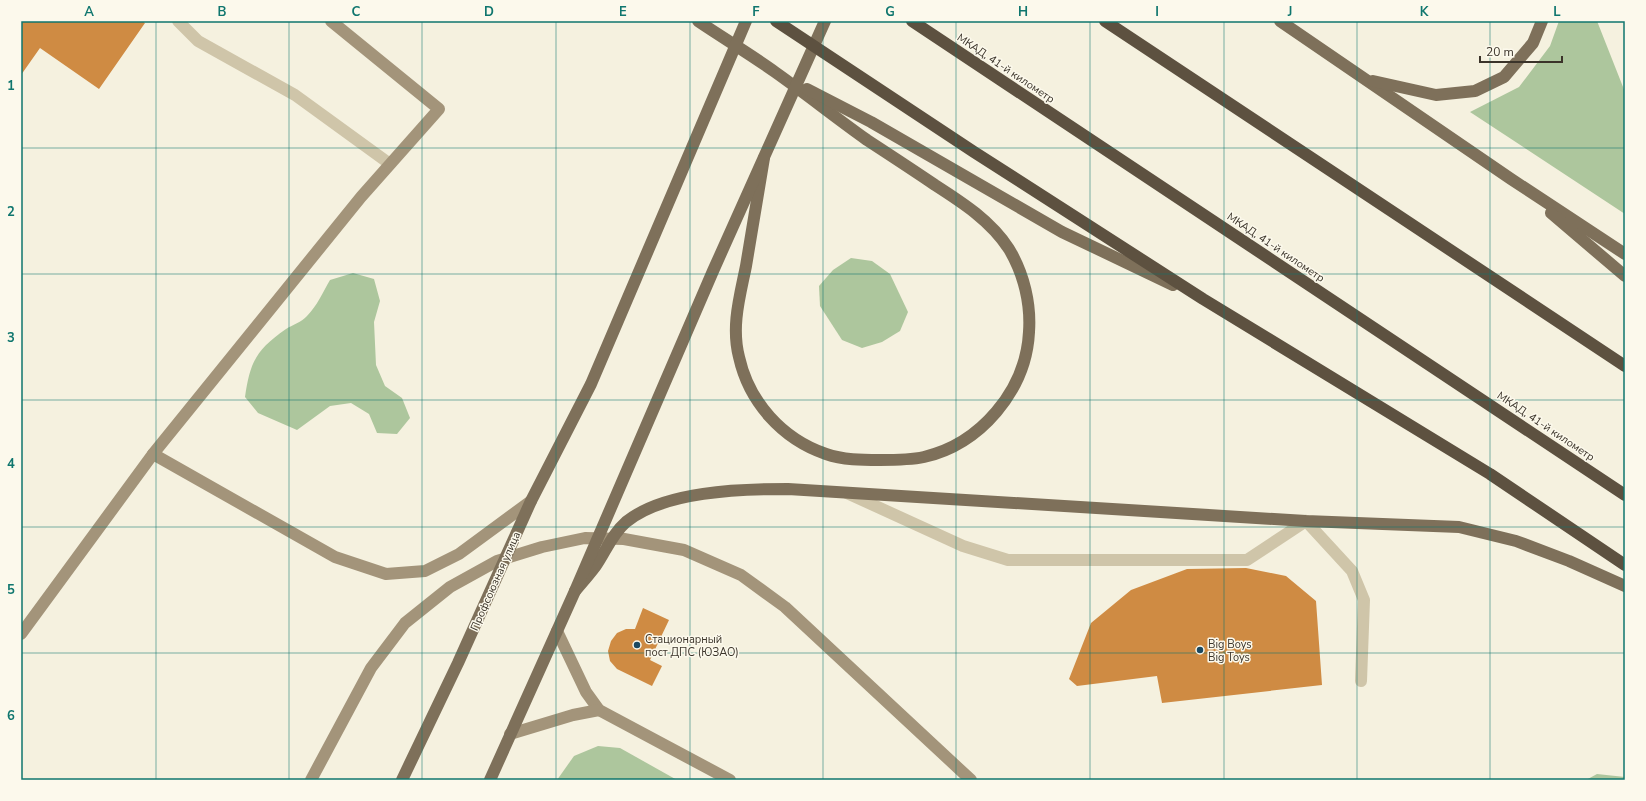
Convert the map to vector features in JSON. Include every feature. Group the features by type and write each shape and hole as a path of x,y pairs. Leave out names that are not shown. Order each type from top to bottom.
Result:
{"highway":[{"path":"776,21 974,152 1203,299 1490,474 1625,564"},
{"name":"МКАД, 41-й километр","path":"912,21 1625,495"},
{"path":"1106,21 1625,366"}],"main road":[{"path":"698,21 773,71 866,139 977,214 994,230 1009,250 1020,271 1027,294 1030,318 1029,342 1023,365 1014,387 1001,407 984,424 965,439 944,450 923,457 899,460 849,459 820,451 806,445 786,433 769,417 755,398 745,378 738,356 735,333 736,310 742,288 764,158"},
{"name":"Профсоюзная улица","path":"402,780 458,663 531,501 591,384 746,21"},
{"path":"490,780 575,591 713,271 825,21"},
{"path":"1280,21 1511,179 1625,254"},
{"path":"1366,79 1436,95 1475,91 1504,77 1533,44 1542,21"},
{"path":"773,71 871,122 1062,232 1203,299"},
{"path":"1511,179 1625,276"},
{"path":"575,591 595,567 608,545 625,523 647,508 686,497 739,489 788,489 1306,521 1459,527 1516,541 1625,586"}],"street":[{"path":"21,634 153,454 356,203 439,109 331,21"},
{"path":"153,454 335,557 386,574 425,571 459,554 531,501"},
{"path":"311,780 371,668 406,622 450,587 497,561 542,547 585,538 624,539 684,550 741,575 785,607 971,780"},
{"path":"557,631 586,692 599,710 730,780"},
{"path":"510,734 572,715 599,710"}],"lane":[{"path":"178,21 198,41 295,94 390,164"},
{"path":"844,492 963,546 1008,560 1247,560 1306,521 1352,571 1364,600 1361,680"}],"green space":[{"path":"1559,21 1597,21 1625,92 1625,214 1470,112 1519,87 1550,46"},
{"path":"851,258 872,261 890,274 908,312 900,331 882,342 862,348 842,340 820,306 819,286 833,270"},
{"path":"353,273 374,279 380,301 374,322 376,365 385,386 402,398 410,418 397,434 377,433 369,414 351,403 330,406 297,430 258,413 245,397 249,375 256,358 261,351 276,337 286,329 302,320 311,312 330,280"},
{"path":"598,746 620,748 677,780 557,780 574,756"},
{"path":"1597,774 1625,777 1625,780 1586,780"}],"building":[{"path":"21,21 142,21 145,23 99,89 40,48 21,75"},
{"name":"Big Boys Big Toys","path":"1246,568 1286,576 1316,601 1322,685 1162,703 1157,676 1077,686 1069,679 1091,623 1131,590 1187,569"},
{"path":"643,608 669,620 650,660 662,666 652,686 617,669 610,661 608,651 611,641 617,633 626,629 635,629"}],"place":[{"name":"Стационарный пост ДПС (ЮЗАО)","path":"637,645"},
{"name":"Big Boys Big Toys","path":"1200,650"}]}
